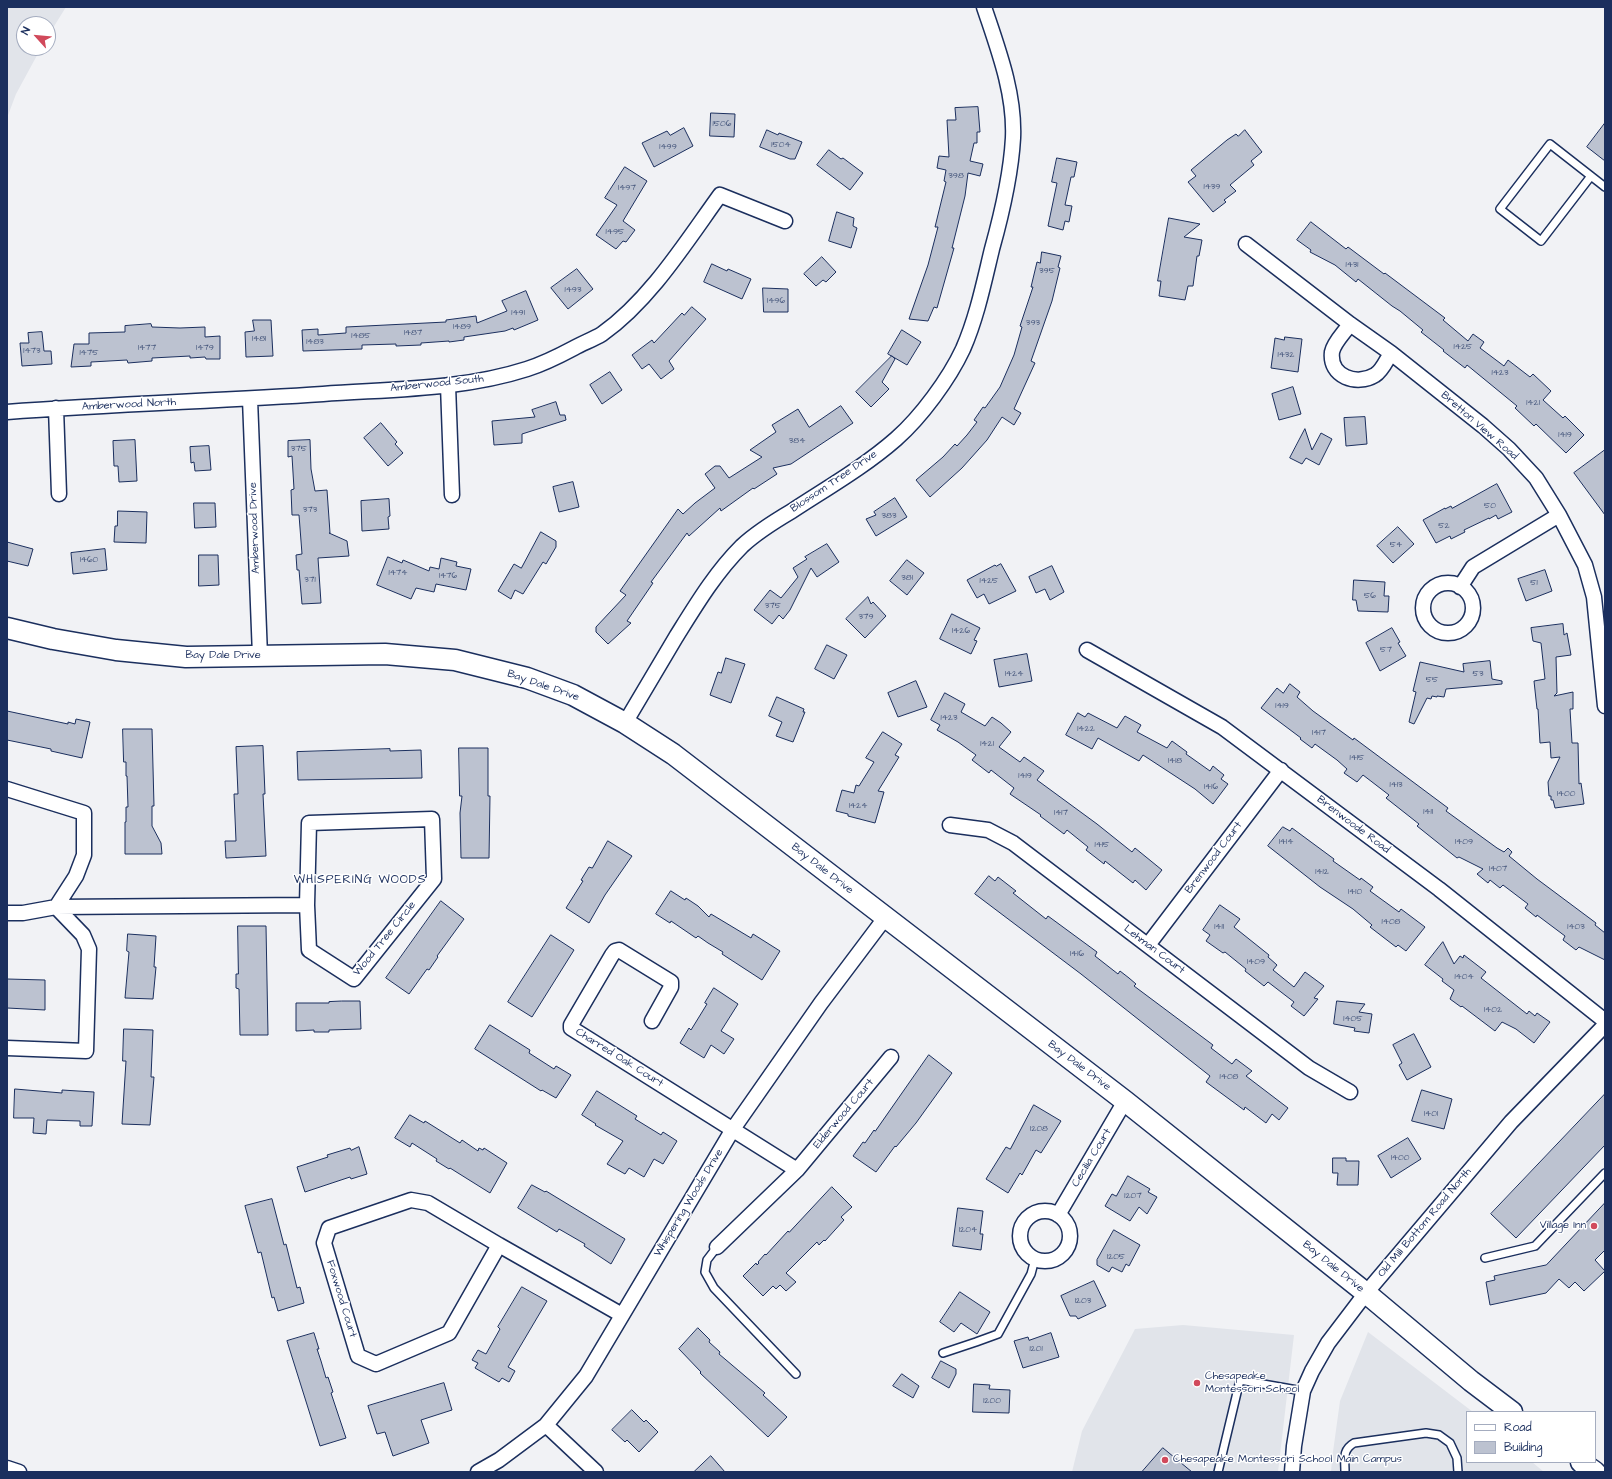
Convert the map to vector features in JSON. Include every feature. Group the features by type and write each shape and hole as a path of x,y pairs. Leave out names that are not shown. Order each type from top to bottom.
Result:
{"street":[{"name":"Blossom Tree Drive","path":"625,723 700,599 719,571 744,544 767,527 870,460 897,438 920,415 940,387 962,350 976,312 1001,217 1013,137 1009,91 996,42 984,7"},
{"name":"Amberwood South","path":"250,399 448,385 494,378 528,368 565,353 602,334 638,303 673,260 720,195 785,221"},
{"name":"Bretton View Road","path":"1246,244 1350,324 1391,353 1483,426 1509,448 1536,478 1559,515 1585,565 1594,597 1605,706"},
{"path":"1350,324 1335,344 1332,352 1333,364 1337,372 1346,378 1365,380 1377,374 1391,353"},
{"path":"448,385 452,495"},
{"name":"Amberwood North","path":"7,412 56,408 250,399"},
{"name":"Amberwood Drive","path":"250,399 260,656"},
{"path":"56,408 59,494"},
{"path":"1460,586 1473,567 1559,515"},
{"name":"Bay Dale Drive","path":"7,628 53,640 116,650 186,657 385,654 455,660 527,678 567,693 625,723 673,754 884,918 1125,1101 1366,1293 1470,1381 1511,1411"},
{"name":"Brenwoode Road","path":"1086,650 1222,727 1439,889 1605,1021"},
{"name":"Brenwood Court","path":"1148,945 1281,770"},
{"path":"7,789 84,813 84,855 76,876 56,907"},
{"name":"Wood Tree Circle","path":"432,819 434,879 354,979 310,950 307,905 309,823 432,819"},
{"name":"Lehman Court","path":"950,825 988,830 1013,843 1309,1068 1350,1092"},
{"path":"7,912 23,913 56,907 307,905"},
{"path":"7,1048 86,1051 89,950 83,935 56,907"},
{"name":"Whispering Woods Drive","path":"478,1472 499,1460 546,1425 586,1376 733,1129 821,1003 884,918"},
{"name":"Charred Oak Court","path":"652,1021 671,987 671,982 619,950 615,951 612,955 571,1025 571,1028 733,1129"},
{"name":"Old Mill Bottom Road North","path":"1292,1472 1294,1446 1303,1392 1312,1370 1328,1343 1366,1293 1511,1122 1605,1025"},
{"name":"Elderwood Court","path":"718,1247 797,1170 891,1057"},
{"name":"Cecilia Court","path":"1058,1215 1125,1101"},
{"path":"733,1129 797,1170"},
{"name":"Foxwood Court","path":"498,1245 449,1333 376,1364 358,1356 324,1243 329,1228 411,1200 428,1203 498,1245 622,1315"},
{"path":"1040,1212 1049,1212 1058,1215 1068,1228 1070,1237 1065,1251 1059,1257 1052,1260 1043,1261 1035,1259 1025,1251 1021,1243 1020,1236 1022,1227 1032,1215 1040,1212"},
{"path":"546,1425 596,1472"},
{"path":"1582,1463 1595,1472"},
{"path":"7,1468 19,1472"}],"lane":[{"path":"1591,176 1541,241 1500,210 1550,144 1591,176 1605,187"},
{"path":"1485,1258 1535,1246 1605,1173"},
{"path":"718,1247 707,1260 705,1272 714,1288 796,1374"},
{"path":"943,1353 998,1334 1031,1274 1035,1259"},
{"path":"1218,1472 1240,1380 1303,1392"},
{"path":"1346,1472 1345,1452 1348,1446 1354,1443 1426,1433 1439,1435 1450,1443 1457,1458 1458,1472"}],"shaded area":[{"path":"7,7 66,7 56,23 56,16 16,16 16,56 37,56 16,94 7,118"},
{"name":"Chesapeake Montessori School","path":"1183,1325 1294,1335 1278,1472 1072,1472 1082,1431 1135,1329"},
{"path":"1368,1332 1472,1411 1466,1411 1466,1463 1533,1463 1544,1472 1331,1472 1340,1401"}],"building":[{"path":"978,107 980,132 977,132 977,143 974,143 970,161 983,164 980,176 968,173 965,196 952,248 954,248 937,308 934,307 928,321 909,319 928,265 938,227 935,227 946,182 944,181 946,170 937,168 939,156 949,157 947,120 956,120 955,108"},
{"path":"711,113 735,114 734,137 710,136"},
{"path":"1605,123 1605,161 1587,147"},
{"path":"684,128 693,146 654,167 642,143 667,131 670,135"},
{"path":"767,130 802,142 795,159 790,159 760,147"},
{"path":"1245,130 1262,152 1251,161 1254,165 1230,185 1236,191 1224,200 1226,202 1213,212 1188,182 1196,176 1191,170 1227,140 1236,134 1238,136"},
{"path":"829,150 841,159 843,158 863,173 850,190 817,165"},
{"path":"1057,158 1077,162 1074,177 1071,177 1065,205 1072,206 1069,222 1065,221 1063,230 1048,226 1057,183 1052,182"},
{"path":"625,167 647,181 623,221 635,230 626,242 623,241 616,249 596,235 617,205 605,198"},
{"path":"837,212 854,218 853,226 857,228 851,248 829,241"},
{"path":"1169,218 1200,224 1184,237 1202,240 1199,256 1197,256 1193,286 1188,286 1185,300 1159,296 1161,281 1158,281"},
{"path":"1311,222 1346,249 1348,247 1384,274 1385,273 1445,318 1443,320 1468,341 1473,334 1484,342 1480,348 1504,366 1508,360 1530,377 1533,374 1551,391 1543,400 1563,418 1565,416 1584,435 1566,453 1536,424 1534,426 1515,408 1517,406 1467,365 1465,368 1443,351 1444,350 1421,332 1423,330 1400,311 1358,279 1356,282 1335,265 1310,252 1311,250 1297,240"},
{"path":"1042,252 1061,256 1058,267 1060,268 1052,301 1031,361 1035,363 1014,409 1021,413 1014,425 1002,417 987,440 962,468 930,497 916,480 943,457 955,444 957,446 967,435 977,422 974,420 983,407 985,408 1000,387 1014,355 1022,327 1020,326 1033,287 1031,287 1037,262 1040,263"},
{"path":"822,257 836,272 826,282 823,280 816,286 804,274"},
{"path":"712,264 751,279 742,299 704,282"},
{"path":"577,269 593,289 568,309 551,288"},
{"path":"763,288 788,289 788,312 764,312"},
{"path":"526,291 538,320 514,330 513,328 505,331 464,337 464,340 421,343 421,345 362,345 362,349 303,351 302,330 318,329 318,335 346,333 346,327 446,322 446,320 476,316 477,323 507,311 502,301"},
{"path":"692,307 706,319 669,361 674,369 661,379 649,364 642,369 632,355 652,340 654,343 682,313 684,315"},
{"path":"253,320 271,320 273,356 246,357 245,332 254,331"},
{"path":"151,324 152,327 205,327 205,337 220,336 220,359 206,359 205,357 190,358 190,356 152,358 152,361 128,363 127,360 91,362 91,366 71,367 74,344 89,344 89,333 125,332 125,326"},
{"path":"902,330 921,342 907,365 888,354"},
{"path":"42,332 44,351 51,351 52,364 22,366 20,343 29,343 28,333"},
{"path":"1285,337 1302,339 1298,372 1271,368 1275,338 1284,340"},
{"path":"892,356 895,359 882,382 889,389 871,407 856,392"},
{"path":"610,372 622,390 602,404 590,385"},
{"path":"1293,387 1301,414 1279,420 1272,394"},
{"path":"556,402 560,415 565,415 566,420 522,434 522,443 494,445 492,421 535,417 532,410"},
{"path":"841,406 853,423 791,464 773,468 777,474 754,489 753,488 721,511 720,508 689,536 687,533 651,582 653,583 627,621 631,623 608,644 596,632 596,627 626,595 620,591 678,509 683,514 715,488 705,474 715,466 720,466 729,478 762,457 750,450 776,432 772,425 798,409 809,427"},
{"path":"1365,417 1367,444 1346,446 1344,418"},
{"path":"381,423 397,442 395,444 403,453 388,466 364,438"},
{"path":"1305,429 1312,450 1321,433 1332,439 1319,465 1306,458 1302,464 1290,458"},
{"path":"135,440 137,481 119,482 118,466 114,466 113,441"},
{"path":"310,440 311,469 315,491 327,490 329,533 347,541 349,556 318,558 321,603 302,604 296,555 302,554 299,515 292,515 291,490 294,489 292,456 288,457 288,441"},
{"path":"209,446 211,470 195,471 194,462 191,463 190,447"},
{"path":"1605,450 1605,515 1574,473"},
{"path":"573,482 579,507 559,512 553,487"},
{"path":"1497,484 1512,512 1498,519 1496,515 1464,530 1465,532 1451,539 1450,536 1436,543 1423,520 1445,508 1451,506 1452,508"},
{"path":"895,498 907,517 876,536 866,519 876,515 874,512"},
{"path":"389,499 389,529 362,531 361,501"},
{"path":"194,503 215,503 216,527 195,528"},
{"path":"118,511 147,512 146,543 114,542"},
{"path":"1398,527 1414,544 1393,563 1377,546"},
{"path":"541,532 556,541 556,547 546,564 543,562 523,594 515,590 511,599 498,591 514,564 521,568"},
{"path":"7,542 33,549 28,566 7,561"},
{"path":"827,544 839,562 817,577 811,568 790,610 783,619 779,615 772,624 754,610 770,590 781,598 798,577 793,568 807,559 805,557"},
{"path":"105,549 107,570 73,574 71,553"},
{"path":"199,555 218,555 219,585 199,586"},
{"path":"388,557 402,563 403,560 429,571 430,567 439,569 441,558 457,562 456,566 471,569 466,590 436,584 434,592 416,588 411,599 377,585"},
{"path":"907,560 924,573 907,595 890,581"},
{"path":"1001,564 1016,591 989,604 984,594 977,598 967,580 995,565"},
{"path":"1052,566 1064,592 1050,600 1045,589 1036,593 1029,577"},
{"path":"1545,570 1552,591 1526,601 1518,579"},
{"path":"1354,580 1385,582 1384,596 1389,596 1388,612 1358,611 1356,600 1353,600"},
{"path":"868,597 871,604 873,602 886,616 865,638 846,619"},
{"path":"952,614 980,628 974,640 977,641 971,654 940,639"},
{"path":"1563,624 1564,635 1567,633 1571,655 1556,657 1557,693 1554,696 1573,692 1573,709 1570,709 1572,743 1578,743 1579,784 1581,783 1584,804 1555,808 1553,800 1551,800 1551,796 1549,796 1548,782 1560,757 1551,758 1550,742 1540,743 1538,709 1534,681 1545,679 1541,643 1533,641 1531,628"},
{"path":"1392,628 1400,642 1398,643 1406,656 1380,671 1366,643"},
{"path":"827,645 847,655 834,679 815,669"},
{"path":"1027,654 1032,681 999,687 994,660"},
{"path":"726,658 745,664 731,703 710,695 718,672 721,673"},
{"path":"1490,661 1492,679 1502,681 1502,684 1446,689 1444,697 1432,696 1431,699 1427,698 1414,724 1409,722 1416,692 1413,691 1420,662 1464,672 1463,664"},
{"path":"916,681 927,707 898,717 888,693"},
{"path":"1290,684 1300,692 1297,697 1313,711 1353,740 1354,738 1448,808 1446,811 1497,848 1504,852 1508,848 1512,852 1509,856 1596,923 1595,925 1605,933 1605,960 1579,947 1576,950 1563,940 1565,936 1525,908 1528,904 1503,885 1500,888 1490,880 1488,883 1477,874 1483,869 1459,857 1457,858 1417,826 1419,824 1386,798 1389,795 1363,775 1357,782 1344,773 1347,769 1337,760 1315,744 1312,748 1261,708 1277,688 1283,693"},
{"path":"945,693 965,704 961,712 985,726 992,717 1001,723 1011,732 999,747 1020,762 1024,757 1044,771 1037,780 1132,852 1135,848 1162,870 1146,890 1135,880 1133,883 1105,861 1104,864 1086,850 1088,847 1067,830 1064,834 1040,816 1041,815 1010,794 1014,788 991,770 989,773 972,760 976,755 958,742 937,730 940,725 931,720"},
{"path":"777,697 804,709 803,712 805,712 793,742 776,736 782,722 769,716"},
{"path":"7,711 68,724 68,722 75,724 76,719 90,722 82,758 51,751 51,749 7,740"},
{"path":"1078,713 1085,717 1088,713 1117,728 1125,716 1141,725 1137,732 1167,748 1172,741 1187,752 1186,754 1210,771 1213,766 1224,775 1221,779 1228,784 1213,804 1195,789 1143,755 1139,761 1098,738 1092,749 1066,735"},
{"path":"123,729 152,729 154,806 152,806 152,826 161,843 162,854 125,854 125,822 126,807 128,807"},
{"path":"883,732 902,744 895,755 899,757 878,791 884,792 875,823 848,816 848,814 836,811 842,790 854,793 856,785 859,786 874,762 866,758"},
{"path":"263,746 265,794 263,794 266,856 226,858 225,841 236,841 234,794 238,794 236,747"},
{"path":"459,748 488,748 488,796 490,796 489,858 461,858 460,813 462,796 460,796"},
{"path":"390,749 390,751 421,750 422,778 298,780 297,752"},
{"path":"1283,827 1290,831 1292,828 1334,859 1333,861 1360,880 1361,878 1373,887 1370,891 1399,912 1401,909 1425,927 1406,951 1398,945 1396,947 1370,927 1372,925 1353,909 1320,887 1268,846"},
{"path":"608,841 632,856 605,895 589,923 566,908 583,881 581,880 589,867 592,868"},
{"path":"989,876 995,881 998,877 1016,891 1013,893 1046,919 1048,916 1097,952 1095,956 1118,974 1120,971 1129,978 1136,984 1134,986 1213,1045 1211,1048 1232,1064 1236,1059 1252,1071 1246,1076 1288,1108 1279,1120 1272,1114 1266,1123 1245,1107 1244,1110 1206,1082 1210,1076 1081,974 975,894"},
{"path":"671,891 698,906 709,917 711,914 751,938 753,934 780,951 762,980 722,954 723,952 698,936 696,938 671,921 670,923 656,914"},
{"path":"441,901 464,919 437,956 438,957 429,970 427,969 409,994 386,978"},
{"path":"1220,905 1240,919 1234,927 1269,955 1268,957 1277,965 1273,970 1294,987 1305,972 1324,986 1314,998 1318,999 1304,1016 1291,1006 1294,1002 1268,982 1264,986 1225,952 1223,953 1206,941 1210,935 1203,930"},
{"path":"238,926 266,926 268,1035 240,1035 239,989 236,988 236,974 238,974"},
{"path":"128,934 156,936 154,967 156,967 153,999 125,998 129,952 127,951"},
{"path":"551,935 574,950 532,1017 508,1002"},
{"path":"1443,942 1454,964 1460,956 1463,958 1464,955 1486,972 1481,978 1527,1014 1529,1011 1535,1016 1537,1013 1550,1022 1534,1043 1516,1029 1502,1022 1495,1031 1462,1006 1461,1007 1450,999 1454,990 1425,965"},
{"path":"7,979 45,980 45,1010 7,1008"},
{"path":"714,988 738,1004 721,1031 734,1039 724,1054 711,1045 704,1058 680,1043 689,1028 691,1030 707,1004 705,1003"},
{"path":"360,1001 361,1029 329,1030 329,1032 314,1032 314,1030 296,1031 296,1003 329,1003"},
{"path":"1337,1001 1365,1004 1359,1012 1372,1014 1369,1033 1354,1031 1355,1028 1334,1024"},
{"path":"490,1025 530,1050 529,1053 554,1069 556,1066 571,1075 556,1098 542,1090 541,1091 475,1049"},
{"path":"124,1029 153,1030 151,1077 154,1077 150,1125 122,1124 126,1061 123,1061"},
{"path":"1414,1034 1431,1067 1407,1080 1399,1065 1402,1063 1393,1045"},
{"path":"929,1055 952,1073 916,1123 896,1147 895,1146 876,1172 853,1156 863,1142 865,1143 874,1130 875,1131"},
{"path":"15,1089 62,1093 62,1090 94,1092 92,1126 80,1126 80,1121 47,1120 46,1134 33,1133 34,1118 14,1118"},
{"path":"1422,1090 1452,1099 1444,1129 1412,1121"},
{"path":"597,1091 637,1116 635,1119 661,1135 663,1132 677,1141 663,1164 654,1159 644,1177 629,1168 625,1174 607,1164 623,1141 595,1125 596,1124 582,1115"},
{"path":"1605,1094 1605,1145 1516,1238 1491,1214"},
{"path":"1034,1105 1061,1121 1041,1153 1036,1150 1022,1175 1020,1173 1008,1193 986,1179 1006,1147 1010,1149"},
{"path":"410,1115 424,1123 425,1121 460,1143 462,1140 478,1151 479,1148 483,1150 484,1148 507,1163 490,1193 436,1161 437,1159 412,1143 410,1147 395,1138"},
{"path":"1408,1138 1421,1159 1391,1178 1378,1156"},
{"path":"359,1147 367,1174 351,1179 350,1177 305,1192 297,1167 328,1157 327,1155 350,1148 351,1150"},
{"path":"1333,1158 1346,1158 1346,1161 1359,1161 1358,1185 1337,1185 1338,1173 1333,1173"},
{"path":"1128,1176 1150,1189 1148,1192 1157,1197 1147,1214 1139,1207 1130,1221 1105,1206 1112,1194 1116,1196"},
{"path":"532,1185 545,1192 546,1191 625,1239 611,1264 584,1246 585,1244 559,1229 557,1232 518,1208"},
{"path":"832,1187 852,1207 841,1217 844,1220 825,1241 824,1240 819,1245 817,1242 786,1273 796,1282 786,1291 780,1285 776,1289 773,1286 763,1296 743,1276 756,1263 757,1265 759,1263 758,1262 765,1254 766,1255"},
{"path":"272,1199 284,1245 286,1244 297,1288 300,1287 304,1303 278,1311 274,1297 272,1298 261,1252 258,1253 245,1206"},
{"path":"1605,1203 1605,1250 1595,1260 1605,1271 1584,1291 1575,1282 1569,1288 1559,1279 1546,1293 1490,1305 1486,1282 1495,1280 1494,1276 1546,1265"},
{"path":"958,1208 983,1211 980,1234 983,1234 981,1250 953,1246"},
{"path":"1114,1230 1140,1245 1129,1266 1126,1264 1122,1272 1112,1267 1109,1272 1097,1265 1097,1260"},
{"path":"1094,1281 1106,1306 1078,1319 1076,1316 1070,1316 1061,1296"},
{"path":"522,1287 547,1301 508,1367 515,1371 509,1382 502,1378 499,1382 475,1368 478,1363 472,1360 478,1350 486,1354 500,1329 498,1327"},
{"path":"960,1292 990,1312 977,1334 961,1323 954,1332 940,1322"},
{"path":"698,1328 710,1340 709,1342 720,1352 719,1354 765,1393 763,1395 787,1417 768,1437 700,1373 701,1372 679,1349"},
{"path":"314,1333 319,1349 317,1349 326,1378 328,1377 333,1392 331,1393 346,1438 320,1446 287,1341"},
{"path":"1051,1333 1059,1357 1023,1368 1014,1341 1028,1337 1029,1340"},
{"path":"941,1361 956,1369 956,1374 949,1388 932,1378"},
{"path":"902,1374 919,1386 913,1398 893,1386"},
{"path":"444,1383 452,1410 421,1420 429,1443 393,1456 385,1432 377,1434 368,1406"},
{"path":"974,1384 990,1385 989,1389 1010,1390 1009,1413 973,1412"},
{"path":"632,1410 644,1422 646,1420 658,1432 639,1452 627,1440 625,1442 612,1430"},
{"name":"Chesapeake Montessori School Main Campus","path":"1163,1448 1192,1472 1142,1472"},
{"path":"711,1456 725,1472 694,1472"}],"place":[{"name":"Village Inn","path":"1594,1226"},
{"name":"Chesapeake Montessori School","path":"1197,1383"},
{"name":"Chesapeake Montessori School Main Campus","path":"1165,1460"}],"district":[{"name":"WHISPERING WOODS","path":"360,880"}]}
